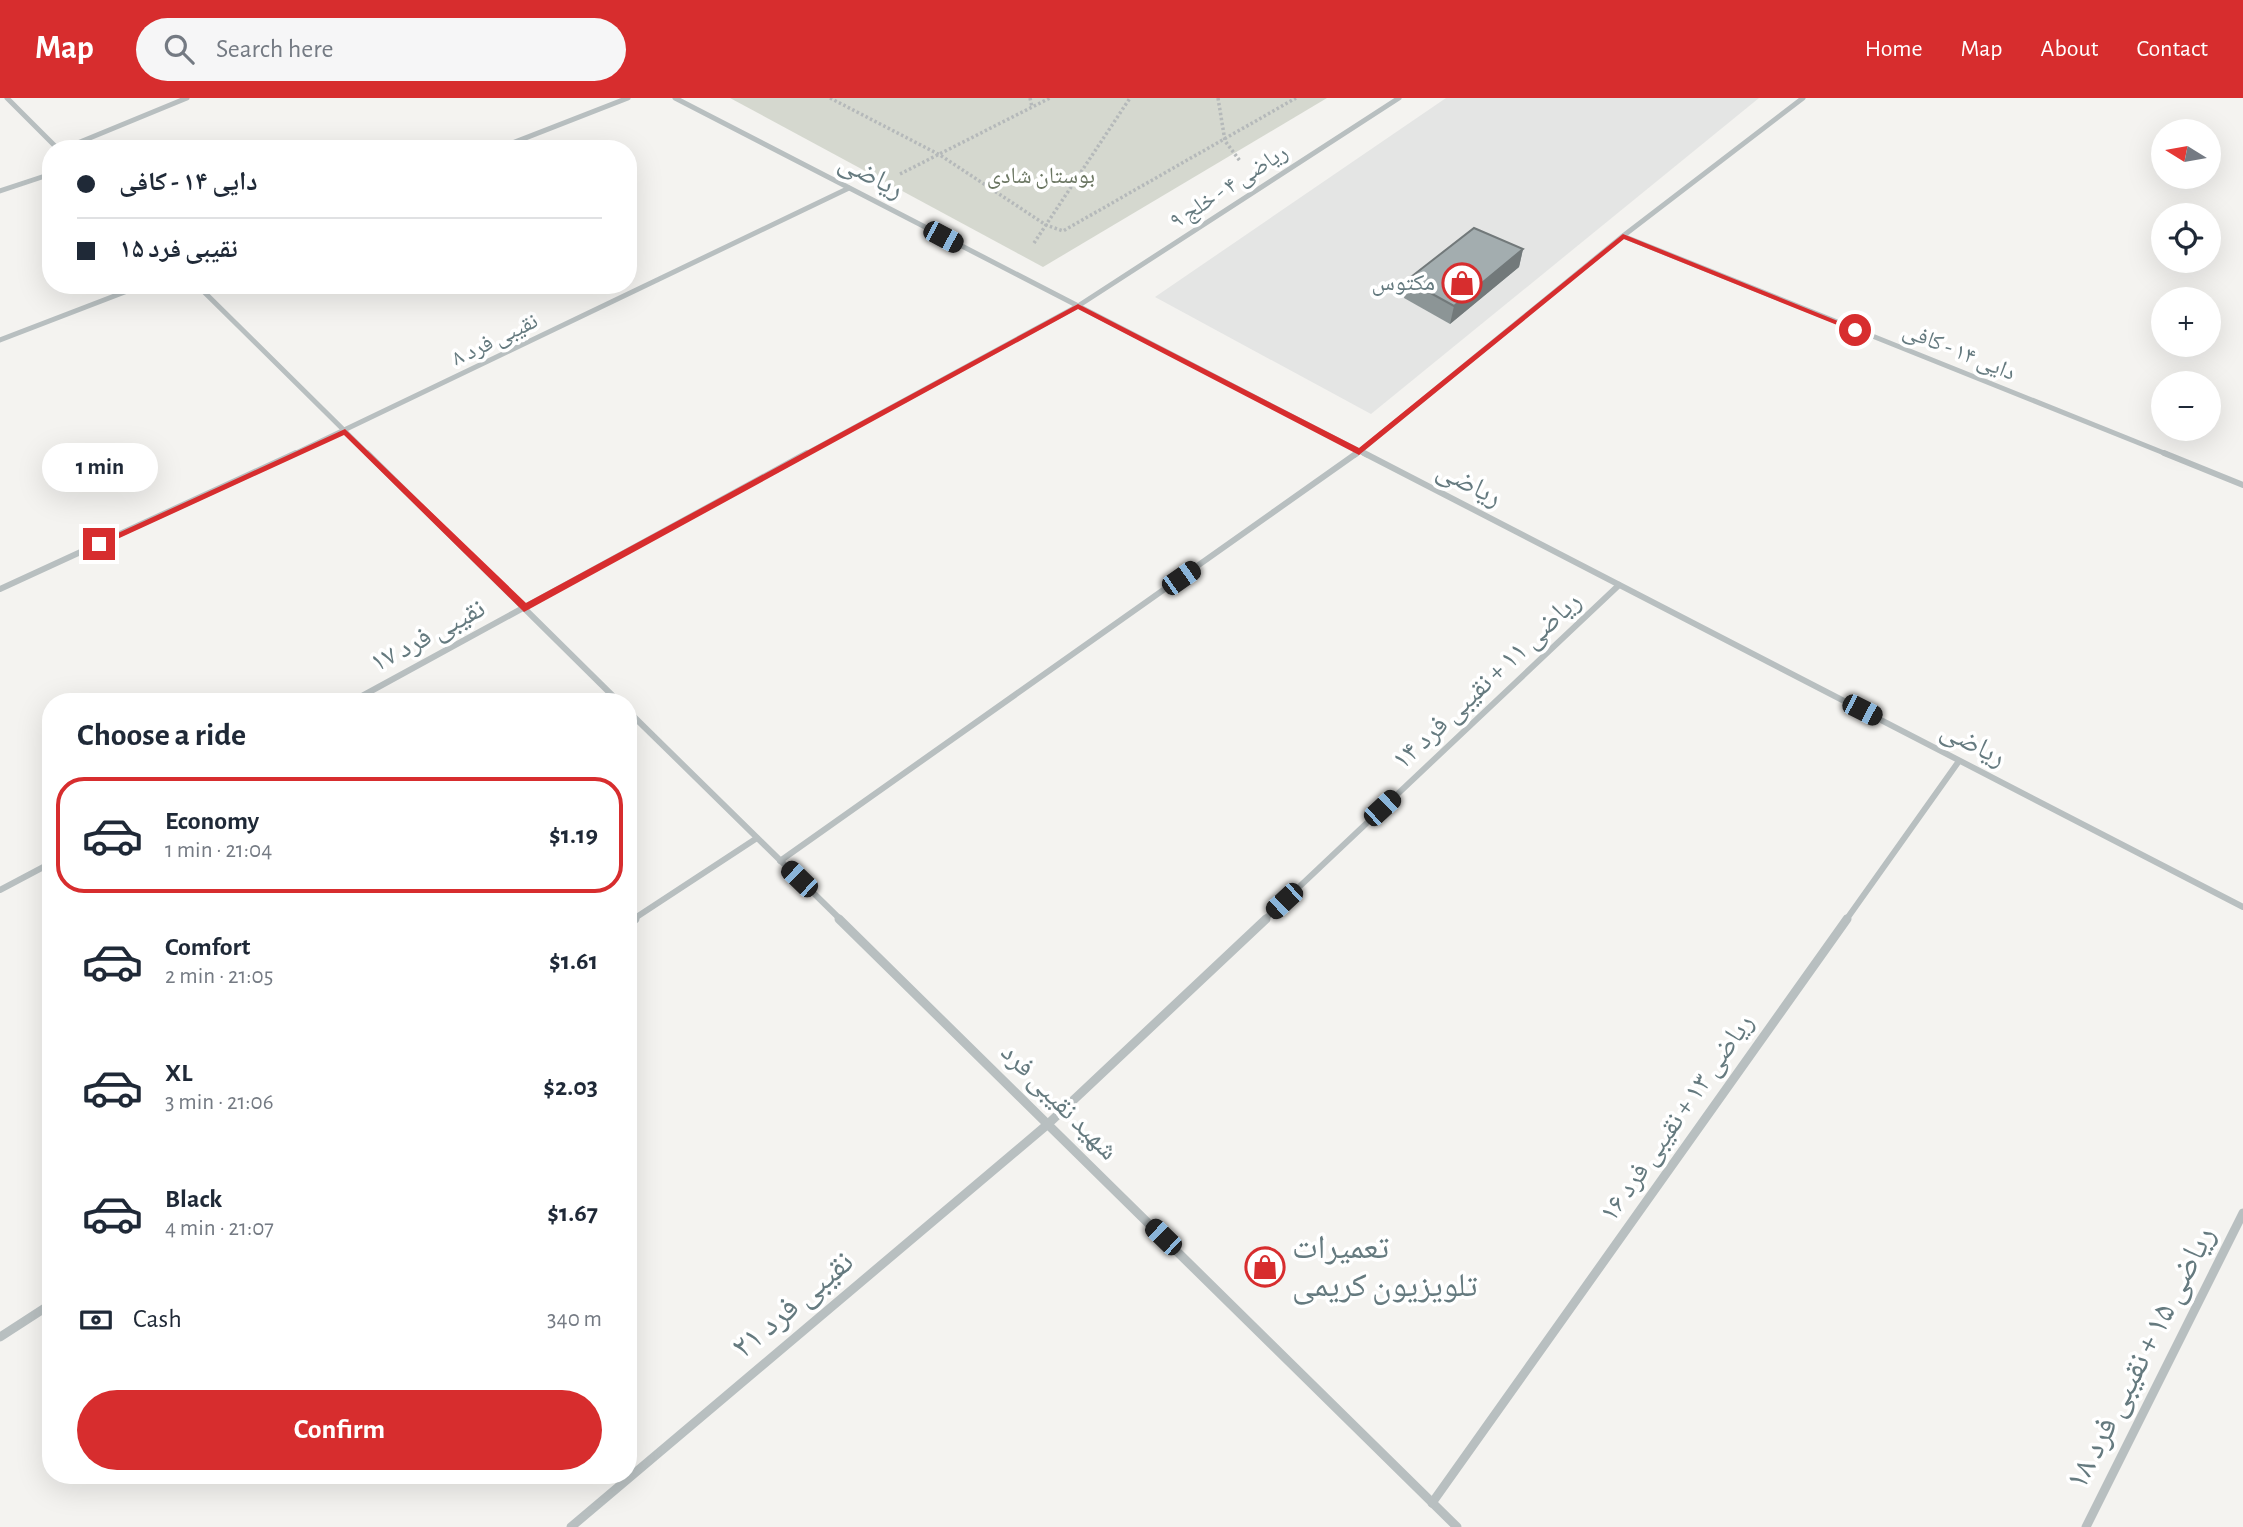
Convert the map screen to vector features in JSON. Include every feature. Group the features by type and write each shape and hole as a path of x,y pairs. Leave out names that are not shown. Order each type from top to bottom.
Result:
{"street":[{"path":"6,98 50,140"},
{"path":"82,140 187,98"},
{"path":"520,140 628,98"},
{"name":"ریاضی","path":"675,98 2243,907"},
{"name":"ریاضی ۴ - خلج ۹","path":"524,608 1078,306 1399,98"},
{"path":"780,861 1359,452 1623,236 1802,98"},
{"path":"0,191 42,176"},
{"name":"نقیبی فرد ۸","path":"637,290 849,188"},
{"name":"دایی ۱۴ - کافی","path":"1623,236 2243,485"},
{"path":"0,340 120,294"},
{"path":"206,294 610,693"},
{"name":"نقیبی فرد ۸","path":"0,589 345,431 629,294"},
{"name":"ریاضی ۱۱ + نقیبی فرد ۱۴","path":"1048,1124 1619,585"},
{"name":"نقیبی فرد ۱۷","path":"368,693 524,608"},
{"name":"شهید نقیبی فرد","path":"637,720 1457,1527"},
{"name":"ریاضی ۱۳ + نقیبی فرد ۱۶","path":"1432,1503 1959,761"},
{"path":"637,917 757,838"},
{"path":"0,890 42,868"},
{"name":"نقیبی فرد ۲۱","path":"637,1471 1048,1124"},
{"name":"ریاضی ۱۵ + نقیبی فرد ۱۸","path":"2086,1527 2243,1213"},
{"path":"0,1337 42,1310"},
{"name":"نقیبی فرد ۲۱","path":"571,1527 622,1484"}],"path":[{"path":"830,98 940,155 1046,225 1063,231 1225,141 1296,98"},
{"path":"1030,98 1031,107"},
{"path":"849,188 911,171 1049,98"},
{"path":"1014,273 1130,98"},
{"path":"1217,98 1225,141 1235,158 1271,180"}],"shaded area":[{"path":"1446,98 1759,98 1371,414 1155,297"}],"green space":[{"name":"بوستان شادی","path":"730,98 1327,98 1043,267"}],"building":[{"path":"1474,228 1523,249 1454,306 1407,280"}],"place":[{"name":"مکتوس","path":"1462,283"},
{"name":"تعمیرات تلویزیون کریمی","path":"1265,1267"}],"route":[{"path":"99,544 345,431 524,608 1078,306 1359,452 1623,236 1855,330"}]}
